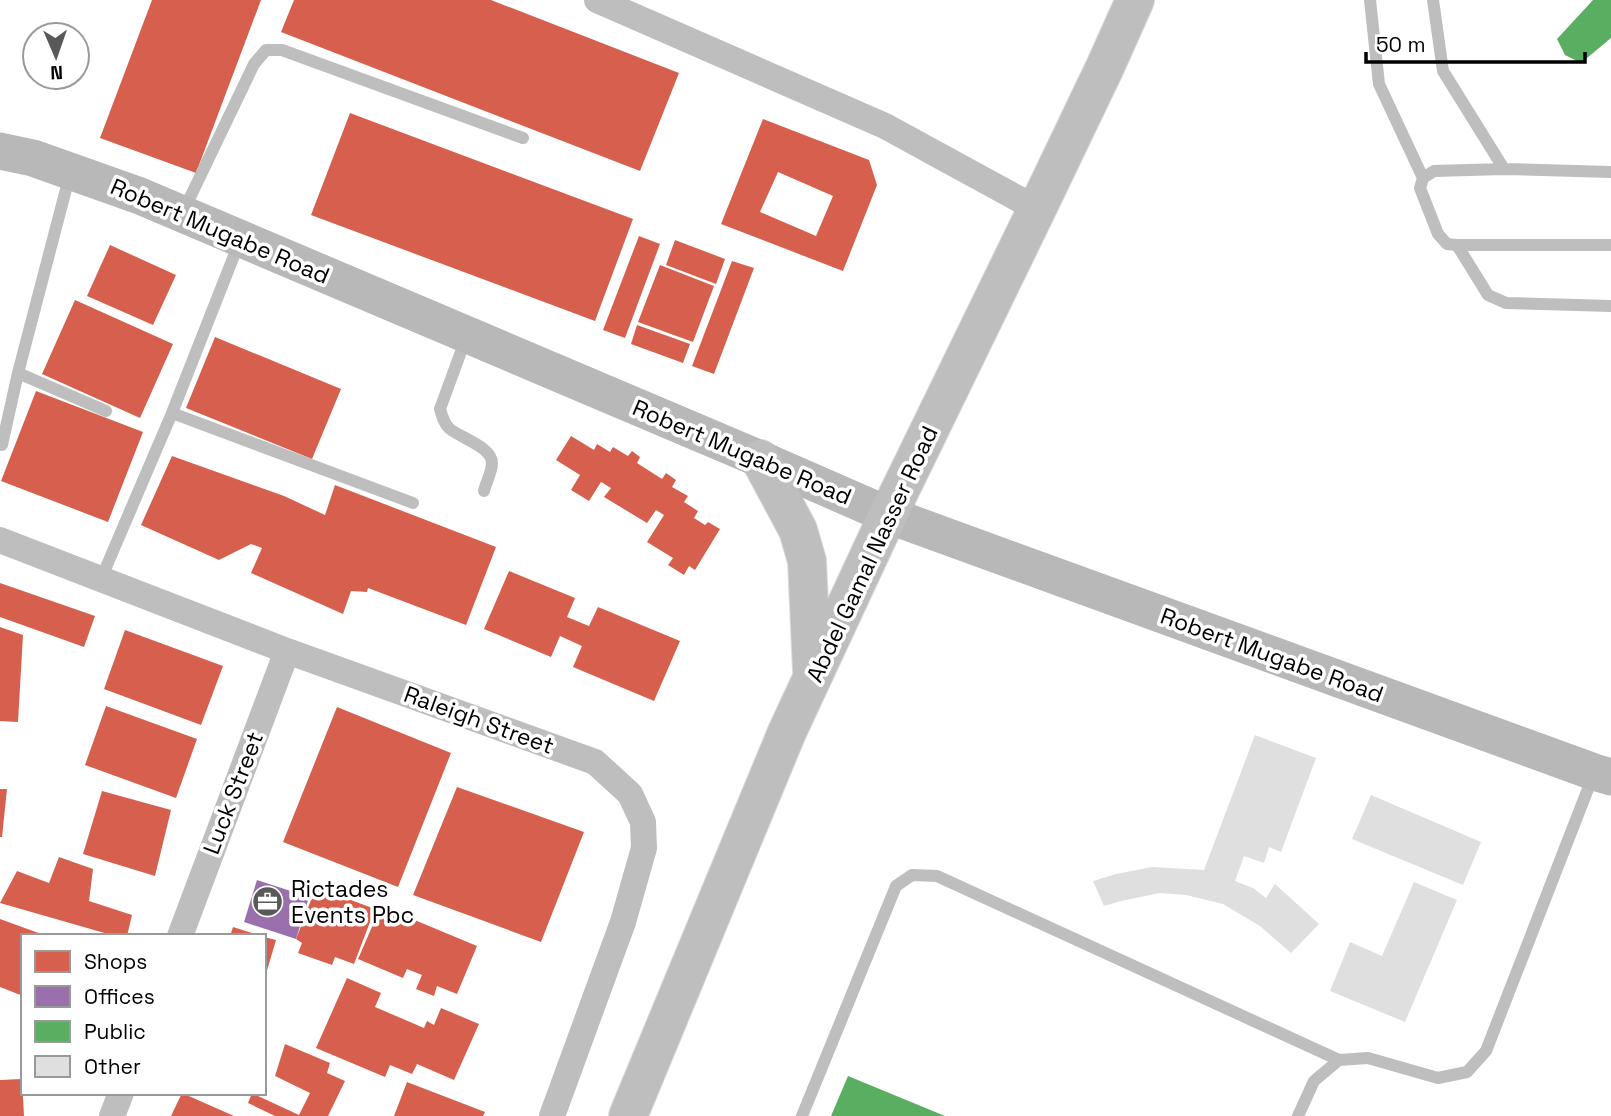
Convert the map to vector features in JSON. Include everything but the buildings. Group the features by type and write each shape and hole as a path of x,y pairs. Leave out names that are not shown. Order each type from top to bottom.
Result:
{"highway":[{"name":"Abdel Gamal Nasser Road","path":"628,1116 782,745 888,515 1135,0"},
{"path":"760,459 799,530 807,561 812,680"}],"main road":[{"name":"Robert Mugabe Road","path":"0,151 71,170 140,196 888,515 1602,774"}],"street":[{"path":"597,0 885,126 1037,209"},
{"name":"Raleigh Street","path":"0,540 287,651 595,762 630,794 643,822 644,848 622,922 552,1116"},
{"name":"Luck Street","path":"181,934 287,651"},
{"path":"113,1116 120,1095"}],"lane":[{"path":"1370,0 1379,84 1423,178 1420,188 1437,234 1447,244 1457,245 1611,245"},
{"path":"1433,0 1443,71 1504,169"},
{"path":"182,214 254,64 266,50 282,50 523,138"},
{"path":"1423,178 1434,172 1504,169 1611,172"},
{"path":"2,445 71,170"},
{"path":"101,579 172,413 241,239"},
{"path":"1457,245 1488,295 1497,300 1506,303 1611,306"},
{"path":"467,335 440,409 448,428 491,456 492,464 484,491"},
{"path":"18,373 106,411"},
{"path":"172,413 413,503"},
{"path":"802,1116 896,886 912,876 937,876 1339,1060 1368,1058 1438,1078 1467,1072 1486,1051 1602,774"},
{"path":"1298,1116 1314,1081 1339,1060"}],"place":[{"name":"Rictades Events Pbc","path":"268,902"}]}
